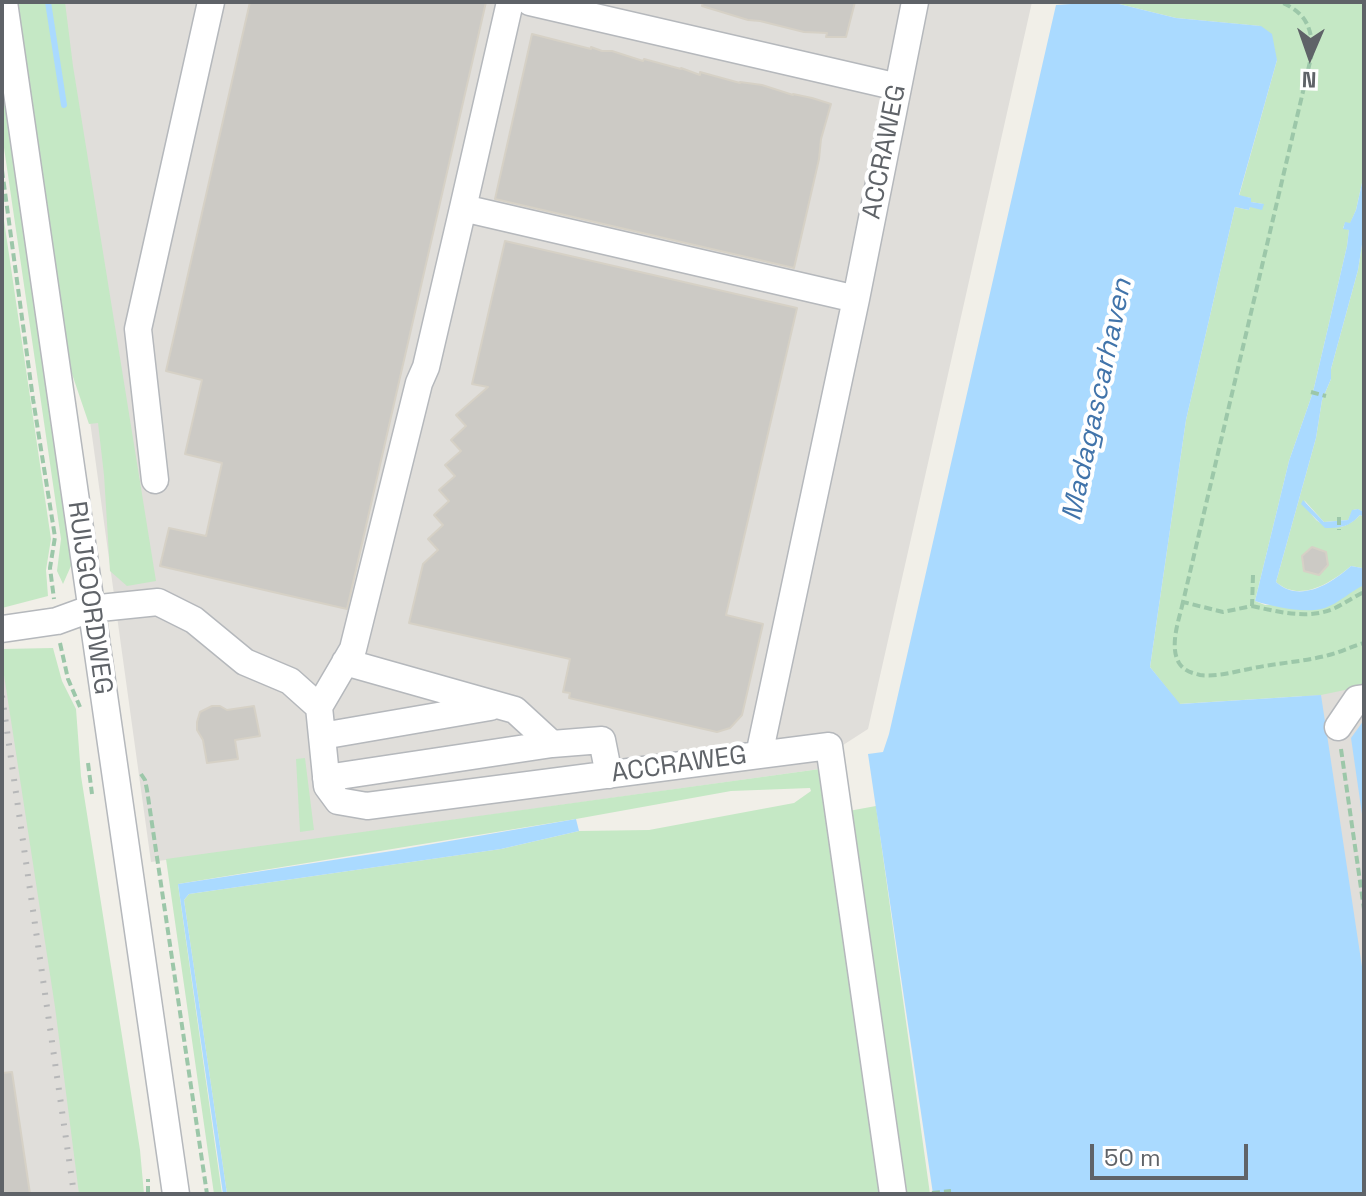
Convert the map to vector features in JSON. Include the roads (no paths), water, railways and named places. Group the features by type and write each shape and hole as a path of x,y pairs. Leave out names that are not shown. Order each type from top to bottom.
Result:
{"street":[{"name":"RUIJGOORDWEG","path":"4,2 90,609 102,776 176,1194"},
{"path":"155,480 138,329 211,2"},
{"path":"510,2 426,367 419,383 353,649 319,707 326,778 552,744 602,740 609,775"},
{"path":"530,2 898,87"},
{"name":"ACCRAWEG","path":"326,778 327,786 338,801 367,806 759,755 856,299 915,2"},
{"path":"463,208 856,299"},
{"path":"2,629 57,621 90,609 158,602 194,620 245,662 290,681 319,707"},
{"path":"345,662 515,710 552,744"},
{"path":"1338,727 1357,699 1364,698"},
{"path":"322,736 497,705"},
{"path":"759,755 829,746 887,1187"}],"water":[{"name":"Madagascarhaven","path":"1111,2 1176,18 1261,26 1272,34 1277,60 1239,195 1251,198 1251,202 1264,204 1262,210 1235,207 1186,420 1150,667 1180,704 1321,695 1364,980 1364,1194 933,1194 868,754 883,752 889,734 1056,5"},
{"path":"1364,174 1364,232 1358,270 1276,582 1295,591 1315,589 1351,566 1362,568 1364,562 1364,585 1325,608 1300,610 1280,607 1255,601 1289,461 1313,392 1347,246 1349,230 1343,229 1356,210"},
{"path":"1303,500 1324,522 1348,520 1352,510 1358,509 1364,512 1364,517 1360,515 1344,526 1325,528 1301,504"},
{"path":"1364,720 1364,828 1351,738"},
{"path":"576,819 579,831 501,849 189,894 184,900 227,1194 223,1194 178,884"}],"waterway":[{"path":"48,2 64,105"}],"railway":[{"path":"2,696 74,1194"}]}
